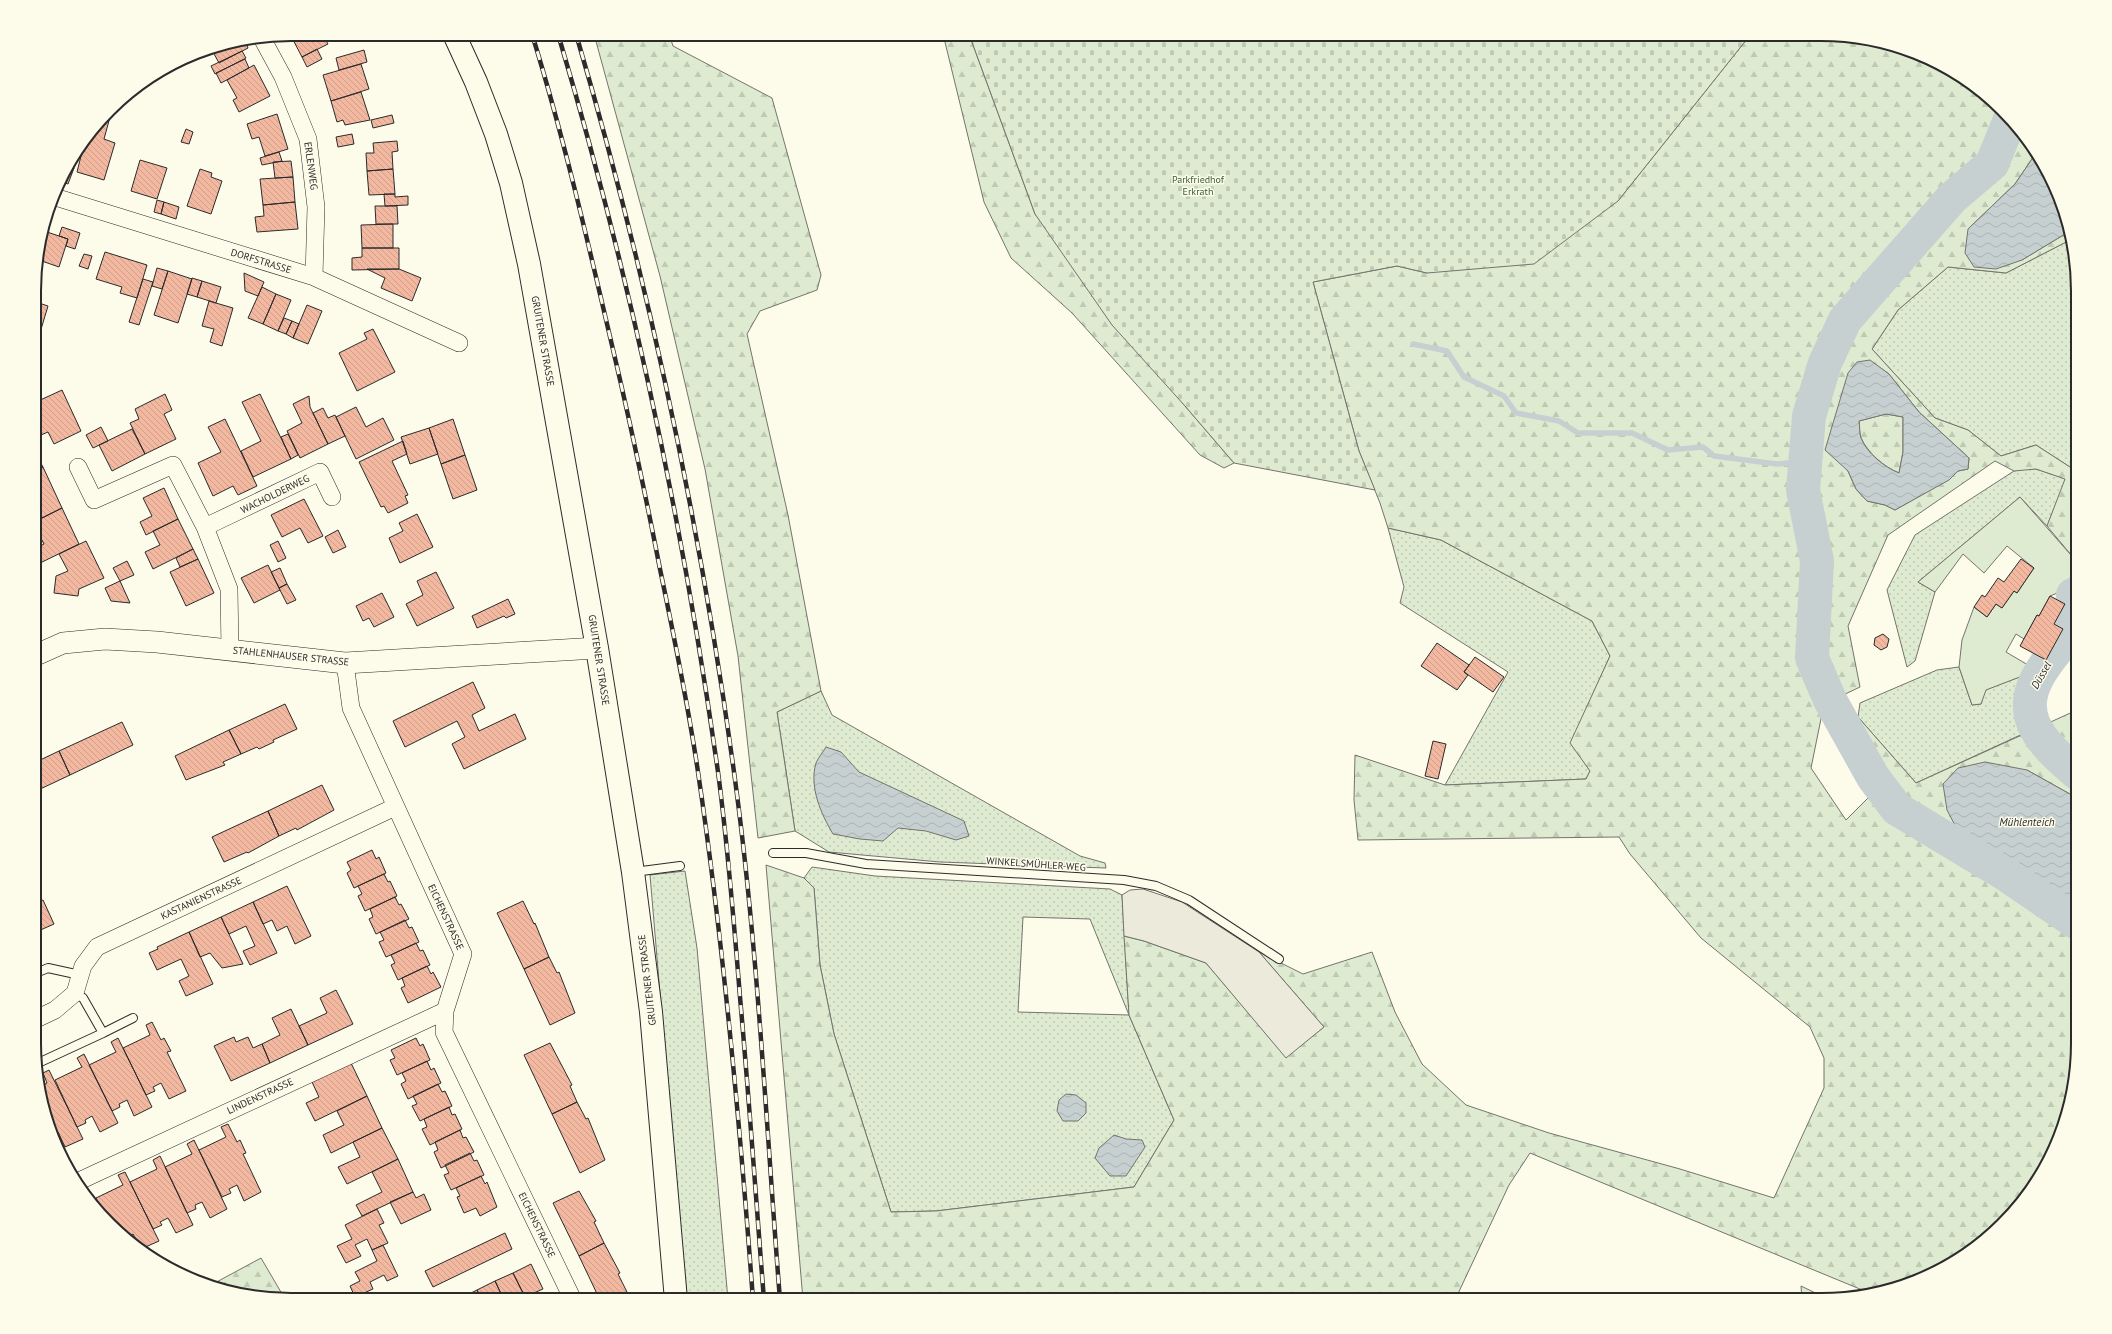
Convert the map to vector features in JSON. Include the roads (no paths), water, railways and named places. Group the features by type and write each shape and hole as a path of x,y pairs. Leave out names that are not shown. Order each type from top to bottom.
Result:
{"main road":[{"name":"GRUITENER STRASSE","path":"457,41 489,114 511,184 529,264 597,648 633,872 652,1020 675,1293"}],"street":[{"name":"ERLENWEG","path":"264,43 283,77 308,140 316,207 314,277"},
{"name":"DORFSTRASSE","path":"59,199 314,277 459,344"},
{"path":"78,467 94,500 172,465 205,527 230,589 230,650"},
{"name":"WACHOLDERWEG","path":"205,527 320,472 332,497"},
{"name":"STAHLENHAUSER STRASSE","path":"41,653 63,643 105,638 157,642 345,663 597,648"},
{"name":"EICHENSTRASSE","path":"345,663 351,708 463,954 444,1011 444,1032 570,1293"},
{"name":"KASTANIENSTRASSE","path":"75,993 83,966 97,947 395,807"},
{"path":"41,1017 55,1010 75,993"},
{"name":"LINDENSTRASSE","path":"82,1180 444,1011"}],"lane":[{"name":"WINKELSMÜHLER WEG","path":"773,853 806,853 866,864 1124,880 1156,886 1189,900 1279,959"},
{"path":"633,872 680,866"},
{"path":"41,972 48,968 80,975"},
{"path":"75,993 84,998 103,1033"},
{"path":"42,1061 134,1018"}],"water":[{"path":"2033,158 2052,196 2058,211 2064,235 2022,260 1996,269 1974,267 1965,253 1968,229 2015,184"},
{"path":"1870,360 1889,374 1919,412 1969,458 1968,469 1958,471 1949,480 1895,510 1885,505 1867,501 1856,489 1848,471 1825,450 1848,373 1857,362","holes":["1886,414 1903,417 1903,452 1899,473 1882,463 1867,449 1860,436 1859,421"]},
{"path":"826,747 841,752 859,772 964,821 969,836 956,840 926,831 898,828 883,841 860,839 833,834 824,818 817,800 814,781 816,763"},
{"name":"Mühlenteich","path":"1985,762 2027,770 2071,795 2071,905 1959,833 1947,810 1943,784 1958,768"},
{"path":"1066,1094 1076,1095 1086,1103 1086,1113 1078,1121 1063,1121 1057,1111 1059,1100"},
{"path":"1114,1135 1126,1139 1142,1140 1145,1147 1126,1176 1110,1176 1095,1158 1099,1148"}],"waterway":[{"path":"2008,125 1992,164 1952,198 1845,320 1825,363 1809,416 1803,490 1817,561 1812,658 1830,700 1873,777 1897,809 2005,874 2071,919"},
{"path":"1413,344 1447,351 1464,377 1504,396 1516,413 1559,421 1578,433 1632,433 1668,450 1703,447 1714,456 1777,464 1805,461"},
{"name":"Düssel","path":"2071,627 2036,681 2031,697 2030,711 2034,724 2041,737 2071,768"}],"railway":[{"path":"534,41 574,187 618,369 649,512 690,721 716,904 737,1102 752,1293"},
{"path":"560,41 608,216 652,400 671,493 704,679 725,828 763,1293"},
{"path":"578,41 626,216 669,400 688,493 720,679 734,772 749,904 761,1036 779,1293"}],"park label":[{"name":"Parkfriedhof Erkrath","path":"1198,184"}]}
